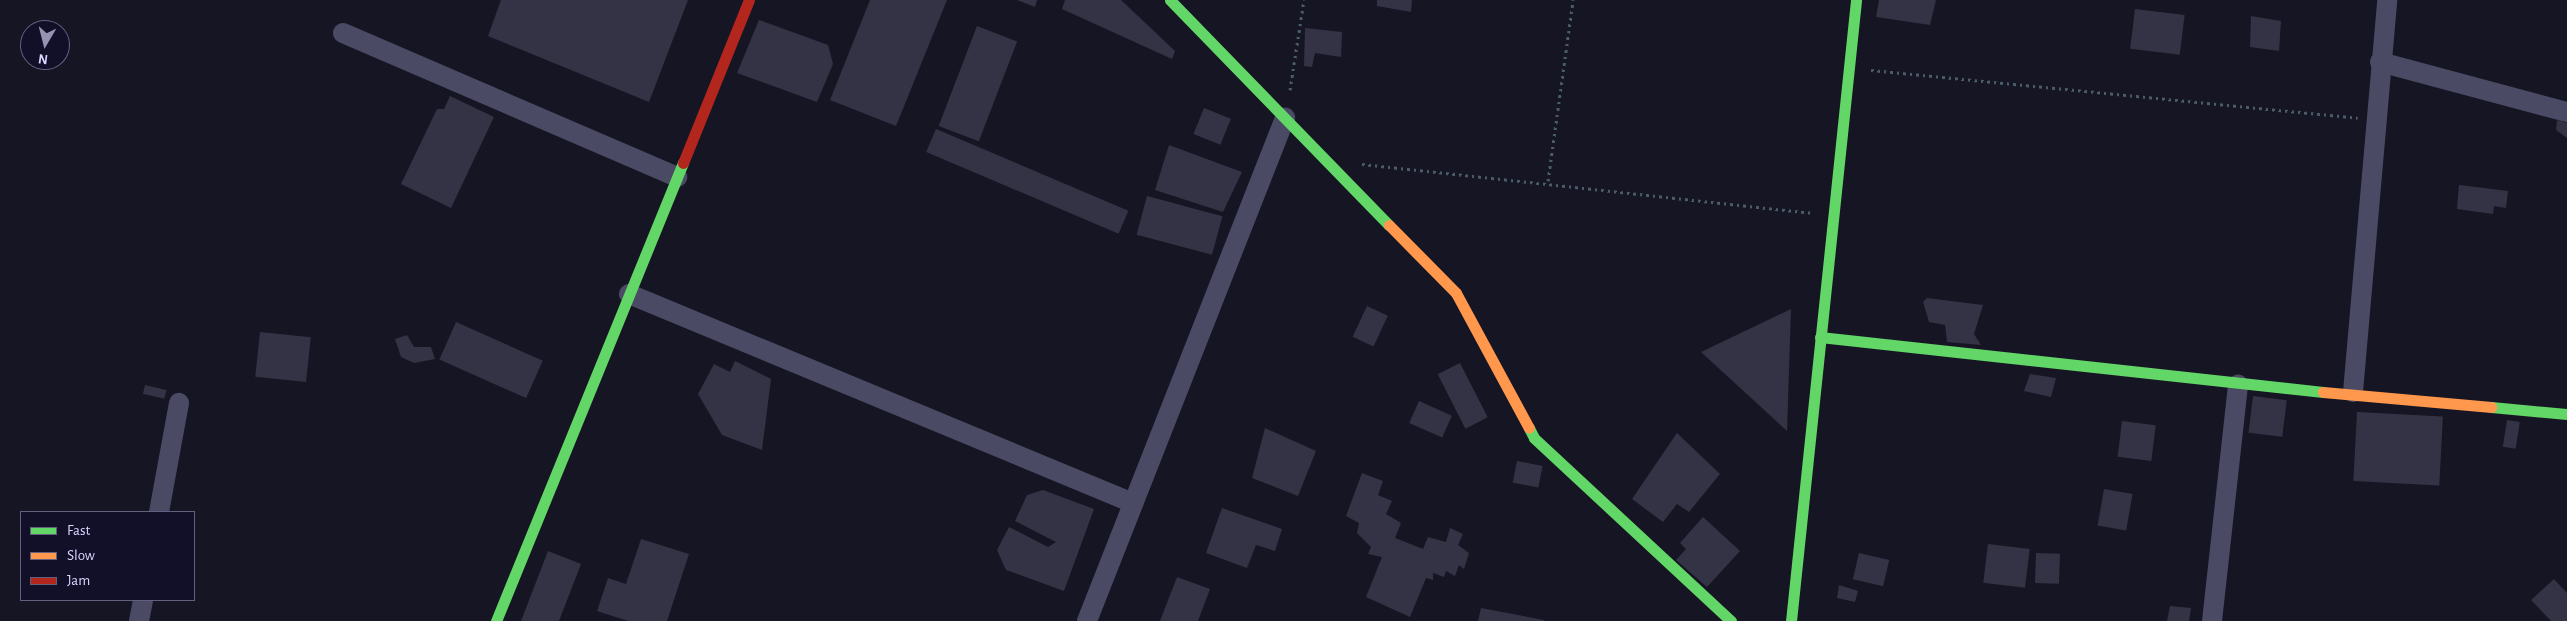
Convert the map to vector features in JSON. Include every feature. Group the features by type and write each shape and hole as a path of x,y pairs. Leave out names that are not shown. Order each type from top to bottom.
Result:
{"street":[{"path":"496,621 749,0"},
{"path":"1170,0 1456,293 1534,438 1731,621"},
{"path":"1792,621 1820,337 1851,68 1856,0"},
{"path":"2352,392 2387,0"},
{"path":"343,33 676,178"},
{"path":"2380,62 2567,112"},
{"path":"1087,621 1285,118"},
{"path":"629,294 1133,503"},
{"path":"1820,337 2238,384 2352,392 2567,414"},
{"path":"2212,621 2238,384"},
{"path":"159,511 179,403"},
{"path":"139,621 143,601"}],"path":[{"path":"1285,118 1304,0"},
{"path":"1548,181 1573,0"},
{"path":"1851,68 2375,119"},
{"path":"1358,164 1548,181 1833,216"}],"building":[{"path":"501,0 688,0 649,102 488,36"},
{"path":"870,0 947,0 896,126 830,100"},
{"path":"1017,0 1037,0 1035,7"},
{"path":"1065,0 1121,0 1175,51 1172,59 1062,9"},
{"path":"1377,0 1412,0 1411,12 1377,6"},
{"path":"1879,0 1936,0 1930,25 1876,17"},
{"path":"2135,9 2185,15 2180,55 2130,49"},
{"path":"2251,16 2281,21 2279,51 2250,47"},
{"path":"759,20 828,45 833,64 817,102 737,73"},
{"path":"977,26 1017,41 979,141 939,126"},
{"path":"1305,28 1342,32 1341,57 1315,53 1312,67 1304,66"},
{"path":"450,96 494,117 451,208 401,184 437,109 444,109"},
{"path":"1204,108 1231,119 1220,145 1194,134"},
{"path":"2557,120 2567,123 2567,138 2556,130"},
{"path":"936,129 1128,211 1119,234 926,152"},
{"path":"1169,145 1242,172 1223,212 1155,190"},
{"path":"2459,185 2508,191 2506,208 2494,206 2493,214 2457,209"},
{"path":"1147,196 1222,216 1212,255 1137,235"},
{"path":"1927,298 1983,305 1974,334 1981,345 1947,342 1945,325 1929,322 1923,302"},
{"path":"1367,306 1388,316 1373,347 1353,337"},
{"path":"1791,309 1787,431 1701,352"},
{"path":"456,322 543,361 526,398 439,359"},
{"path":"260,332 311,337 306,382 255,377"},
{"path":"407,335 414,347 431,347 435,359 414,363 401,357 395,339"},
{"path":"735,361 771,379 762,450 722,435 698,394 714,364 730,372"},
{"path":"1460,363 1488,417 1465,429 1438,374"},
{"path":"2030,374 2056,378 2051,397 2024,391"},
{"path":"145,385 166,390 164,399 143,394"},
{"path":"2253,396 2287,400 2282,437 2248,433"},
{"path":"1419,401 1452,416 1442,438 1409,423"},
{"path":"2357,412 2443,417 2439,485 2353,481"},
{"path":"2507,420 2520,422 2516,449 2503,447"},
{"path":"2122,421 2156,425 2151,461 2118,457"},
{"path":"1265,428 1316,451 1298,496 1252,478"},
{"path":"1677,433 1720,474 1689,512 1677,504 1663,522 1632,499"},
{"path":"1517,461 1543,466 1538,488 1513,483"},
{"path":"1362,473 1383,481 1378,495 1392,501 1386,514 1401,523 1395,538 1423,549 1428,537 1446,542 1450,528 1463,534 1458,545 1469,553 1464,569 1459,565 1455,576 1446,571 1444,577 1433,573 1433,580 1426,578 1410,617 1366,597 1382,557 1368,554 1371,547 1357,533 1359,523 1346,516"},
{"path":"2104,489 2133,494 2126,530 2098,525"},
{"path":"1043,490 1094,509 1064,591 1006,570 997,550 1009,527 1048,547 1056,542 1015,521 1027,495"},
{"path":"1222,508 1282,529 1275,551 1256,545 1247,568 1206,553"},
{"path":"1703,517 1740,551 1707,587 1676,560 1686,549 1680,543"},
{"path":"641,539 689,554 667,621 628,621 597,611 608,578 626,584"},
{"path":"1988,544 2030,549 2025,588 1983,583"},
{"path":"548,551 581,564 559,621 521,621"},
{"path":"1859,553 1889,560 1883,586 1853,579"},
{"path":"2036,553 2060,554 2059,584 2035,583"},
{"path":"1177,577 1210,589 1198,621 1160,621"},
{"path":"2554,579 2567,593 2567,621 2551,621 2531,600"},
{"path":"1839,585 1858,591 1855,602 1837,598"},
{"path":"2170,606 2191,608 2189,621 2167,621"},
{"path":"1481,608 1544,620 1544,621 1478,621"}],"traffic: fast":[{"path":"1170,0 1389,225"},
{"path":"1791,621 1856,0"},
{"path":"496,621 683,163"},
{"path":"1820,337 2323,392"},
{"path":"2491,407 2567,414"},
{"path":"1529,428 1534,438 1731,621"}],"traffic: slow":[{"path":"1389,225 1456,293 1529,428"},
{"path":"2323,392 2491,407"}],"traffic: jam":[{"path":"683,163 749,0"}]}
